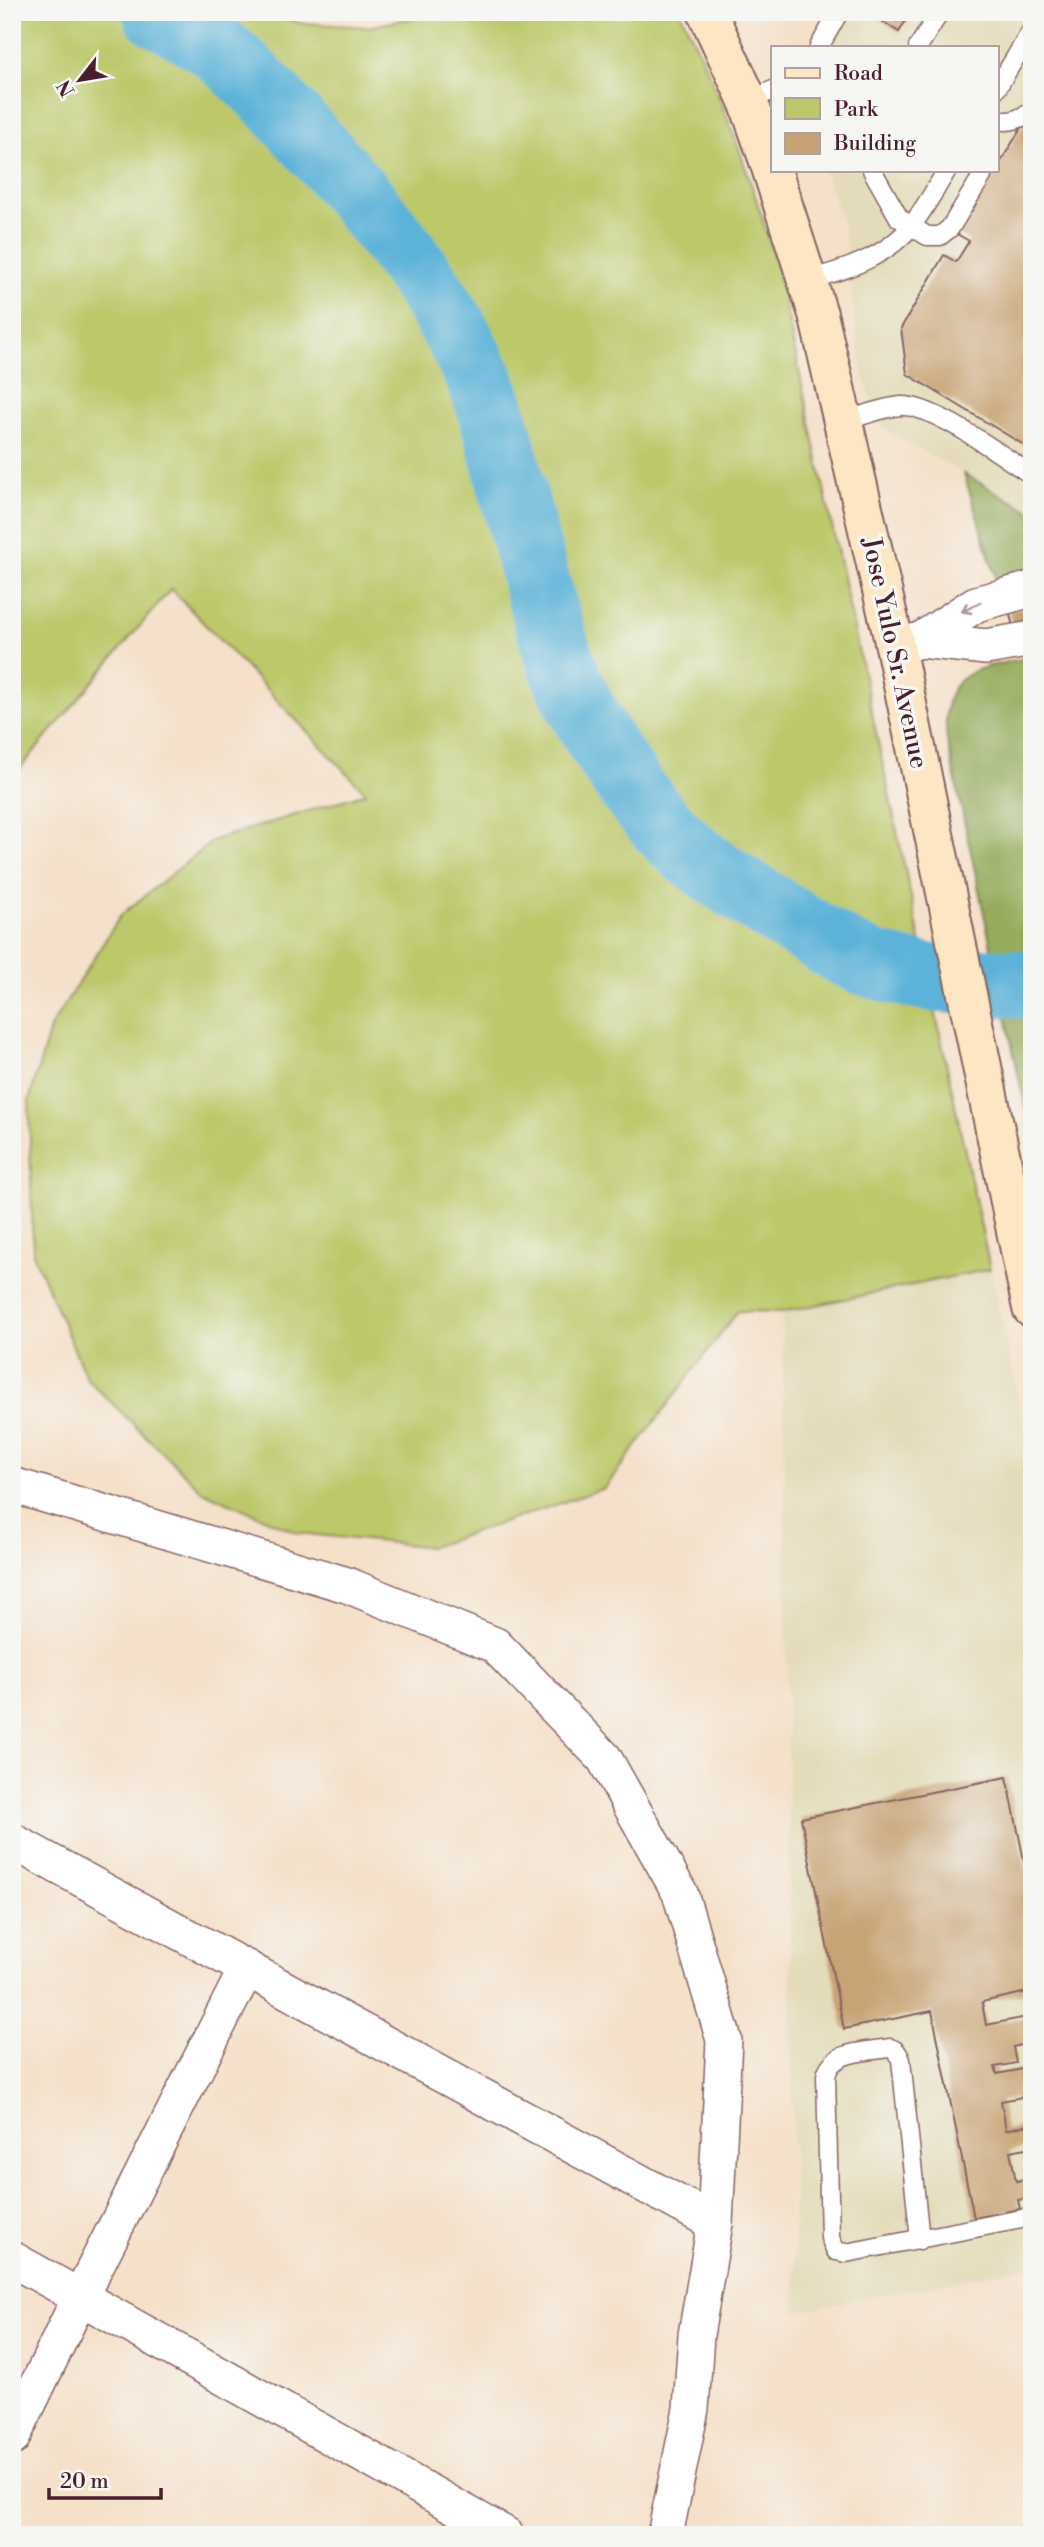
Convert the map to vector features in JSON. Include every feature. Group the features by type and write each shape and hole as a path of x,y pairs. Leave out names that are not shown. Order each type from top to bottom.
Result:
{"street":[{"name":"Jose Yulo Sr. Avenue","path":"707,12 760,96 771,146"},
{"name":"Jose Yulo Sr. Avenue","path":"777,172 908,643 940,866 1032,1308"},
{"path":"908,643 976,604 1032,589"},
{"path":"908,643 986,647 1032,639"},
{"path":"12,1485 346,1585 495,1645 604,1758 681,1893 724,2040 715,2223 696,2335 691,2409 664,2535"},
{"path":"12,1841 715,2223"},
{"path":"12,2438 81,2295 247,1968"},
{"path":"12,2259 81,2295 506,2535"}],"lane":[{"path":"821,46 839,12"},
{"path":"919,46 940,12"},
{"path":"998,86 1032,30"},
{"path":"998,120 1006,122 1018,119 1032,110"},
{"path":"873,172 900,218 927,236 940,236 950,229 983,172"},
{"path":"808,280 844,270 891,245 911,226 946,172"},
{"path":"844,421 887,409 914,407 941,418 1032,475"},
{"path":"920,2239 901,2060 898,2053 894,2048 889,2048 841,2056 831,2063 826,2076 831,2238 834,2248 840,2253 846,2253 920,2239 1032,2217"}],"shaded area":[{"path":"852,12 1032,12 1032,512 883,426 868,390 860,360 843,224 825,172 998,172 998,46 835,46 837,34"},
{"path":"990,1269 1032,1459 1032,2266 795,2312 782,1312"}],"green space":[{"path":"12,12 263,12 300,23 368,27 441,12 680,12 735,137 777,267 990,1269 782,1312 738,1311 605,1488 431,1547 298,1533 202,1491 87,1379 33,1254 29,1101 51,1026 121,915 214,840 366,793 171,589 12,778"},
{"path":"964,474 1032,512 1032,574 997,581"},
{"path":"1032,657 1032,1139 947,740 946,717 949,699 955,686 965,677 993,665"}],"building":[{"path":"868,12 911,12 899,32"},
{"path":"1026,120 1032,124 1032,450 907,374 901,328 944,255 956,262 969,241 957,234 995,172 998,172 998,166"},
{"path":"1032,605 1032,623 1013,627 1009,610"},
{"path":"1007,1777 1032,1900 1032,1991 982,2002 986,2025 1032,2016 1032,2042 1013,2047 1016,2063 995,2067 997,2074 1032,2067 1032,2095 1001,2101 1006,2130 1032,2124 1032,2147 1010,2151 1016,2181 1032,2178 1032,2197 1018,2200 1020,2209 974,2218 932,2011 844,2029 801,1818"}],"waterway":[{"path":"156,12 217,48 268,96 340,174 386,230 448,318 490,405 539,591 569,682 596,735 650,811 687,850 723,877 849,955 891,970 931,978 1032,985"}]}
